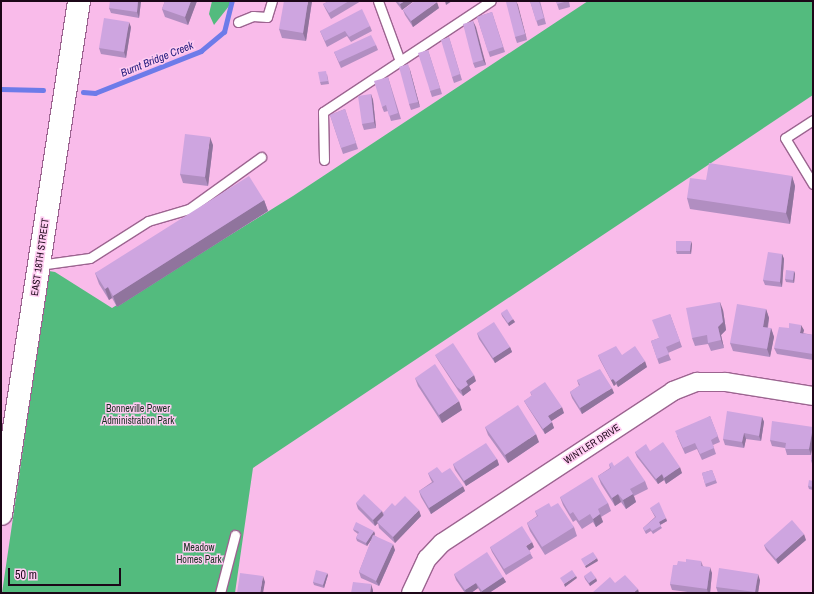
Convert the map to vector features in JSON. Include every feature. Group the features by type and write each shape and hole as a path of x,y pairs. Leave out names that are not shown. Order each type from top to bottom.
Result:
{"street":[{"name":"EAST 18TH STREET","path":"1,514 7,436 39,265 80,1"},
{"name":"WINTLER DRIVE","path":"411,593 427,559 442,543 673,391 697,382 726,382 813,396"}],"lane":[{"path":"238,22 253,16 267,17 272,1"},
{"path":"378,1 400,61"},
{"path":"324,160 323,112 491,1"},
{"path":"813,120 785,138 813,184"},
{"path":"39,265 90,258 148,221 189,209 261,157"},
{"path":"220,593 235,535"}],"green space":[{"path":"212,1 233,1 214,25 209,14"},
{"name":"Bonneville Power Administration Park","path":"588,1 813,1 813,95 253,468 235,593 2,593 49,271 55,272 112,308 293,196"}],"building":[{"path":"110,1 138,1 137,12 109,8"},
{"path":"165,1 191,1 185,17 162,9"},
{"path":"284,1 308,1 303,33 279,29"},
{"path":"329,1 349,1 329,13 323,4"},
{"path":"397,1 405,1 400,4"},
{"path":"415,1 437,2 411,21 403,10"},
{"path":"516,1 525,34 515,37 506,2"},
{"path":"530,1 539,1 544,18 536,21"},
{"path":"556,1 568,1 557,4"},
{"path":"362,9 370,26 349,37 345,31 325,41 320,31"},
{"path":"492,12 503,47 488,52 477,17"},
{"path":"104,18 129,22 124,52 99,48"},
{"path":"473,21 483,60 473,63 463,24"},
{"path":"371,35 376,45 339,62 334,52"},
{"path":"449,37 460,74 452,77 441,40"},
{"path":"428,50 440,88 430,91 418,53"},
{"path":"408,64 418,102 409,104 399,67"},
{"path":"326,71 328,81 320,82 318,72"},
{"path":"388,77 398,113 389,116 386,105 382,107 374,81"},
{"path":"371,94 374,122 362,124 358,96"},
{"path":"345,109 356,143 341,148 330,115"},
{"path":"185,134 210,137 205,177 180,174"},
{"path":"709,163 792,176 786,213 687,198 690,178 706,180"},
{"path":"249,176 264,200 113,296 108,287 105,289 95,273"},
{"path":"676,241 691,241 690,251 676,251"},
{"path":"768,252 782,254 780,282 763,280"},
{"path":"786,270 794,271 793,280 785,279"},
{"path":"720,302 723,322 718,327 721,340 708,343 707,335 692,338 686,308"},
{"path":"737,304 766,309 763,327 771,328 767,349 730,343"},
{"path":"507,309 513,319 508,323 501,313"},
{"path":"670,314 680,341 666,347 669,354 657,359 651,341 659,338 652,320"},
{"path":"494,322 510,347 493,358 477,333"},
{"path":"789,323 801,325 800,333 813,335 813,354 774,348 779,327 789,328"},
{"path":"453,343 474,375 466,381 468,385 461,390 457,387 435,355"},
{"path":"616,346 622,355 635,346 645,361 616,382 613,379 611,380 598,355"},
{"path":"435,364 459,401 439,415 415,378"},
{"path":"600,369 612,388 580,408 570,392 580,385 577,380"},
{"path":"545,382 562,407 548,416 552,422 543,429 524,401 532,395 530,392"},
{"path":"518,405 536,434 505,455 485,427"},
{"path":"727,411 762,417 759,436 744,433 742,442 723,439"},
{"path":"710,416 718,436 711,440 714,448 700,454 695,443 683,448 675,431"},
{"path":"772,421 813,427 809,449 785,449 786,443 770,440"},
{"path":"663,442 680,467 664,478 662,474 656,479 635,452 646,444 650,451"},
{"path":"486,443 497,459 464,481 453,464"},
{"path":"813,445 813,461 811,460"},
{"path":"628,456 645,481 630,489 633,494 623,500 618,494 612,498 598,476 611,468 609,464 612,462 614,466"},
{"path":"437,467 442,473 450,468 463,486 429,508 419,491 434,482 428,473"},
{"path":"712,470 716,480 705,484 702,473"},
{"path":"592,477 608,503 598,509 600,514 593,519 590,514 579,521 573,512 570,514 560,497"},
{"path":"809,480 813,481 813,487 808,486"},
{"path":"364,494 382,511 373,520 356,503"},
{"path":"405,496 419,510 393,537 377,522 392,503 395,506"},
{"path":"659,502 666,518 659,522 661,526 652,531 650,528 645,531 643,528 656,517 650,508"},
{"path":"549,503 551,507 558,503 574,527 542,547 527,523 538,516 535,511"},
{"path":"792,520 804,534 776,559 764,545"},
{"path":"356,522 374,531 366,543 356,538 359,532 353,529"},
{"path":"522,526 532,542 526,546 531,553 504,569 490,547"},
{"path":"373,535 393,544 376,581 359,572"},
{"path":"487,552 503,577 482,591 476,583 465,590 454,574"},
{"path":"593,552 597,558 585,566 581,559"},
{"path":"686,559 701,561 701,566 710,567 707,589 670,584 673,565 677,565 678,561 686,562"},
{"path":"719,568 758,574 755,592 716,587"},
{"path":"316,570 327,573 323,585 313,582"},
{"path":"572,570 576,576 564,584 560,578"},
{"path":"591,571 596,578 589,583 584,576"},
{"path":"240,573 263,576 260,593 237,593"},
{"path":"625,575 638,589 633,593 592,593 610,577 615,583"},
{"path":"353,582 371,584 370,593 351,593"}],"waterway":[{"name":"Burnt Bridge Creek","path":"83,92 95,93 201,51 224,32 232,1"},
{"name":"Burnt Bridge Creek","path":"1,89 43,90"}],"park label":[{"name":"Meadow Homes Park","path":"199,552"}]}
